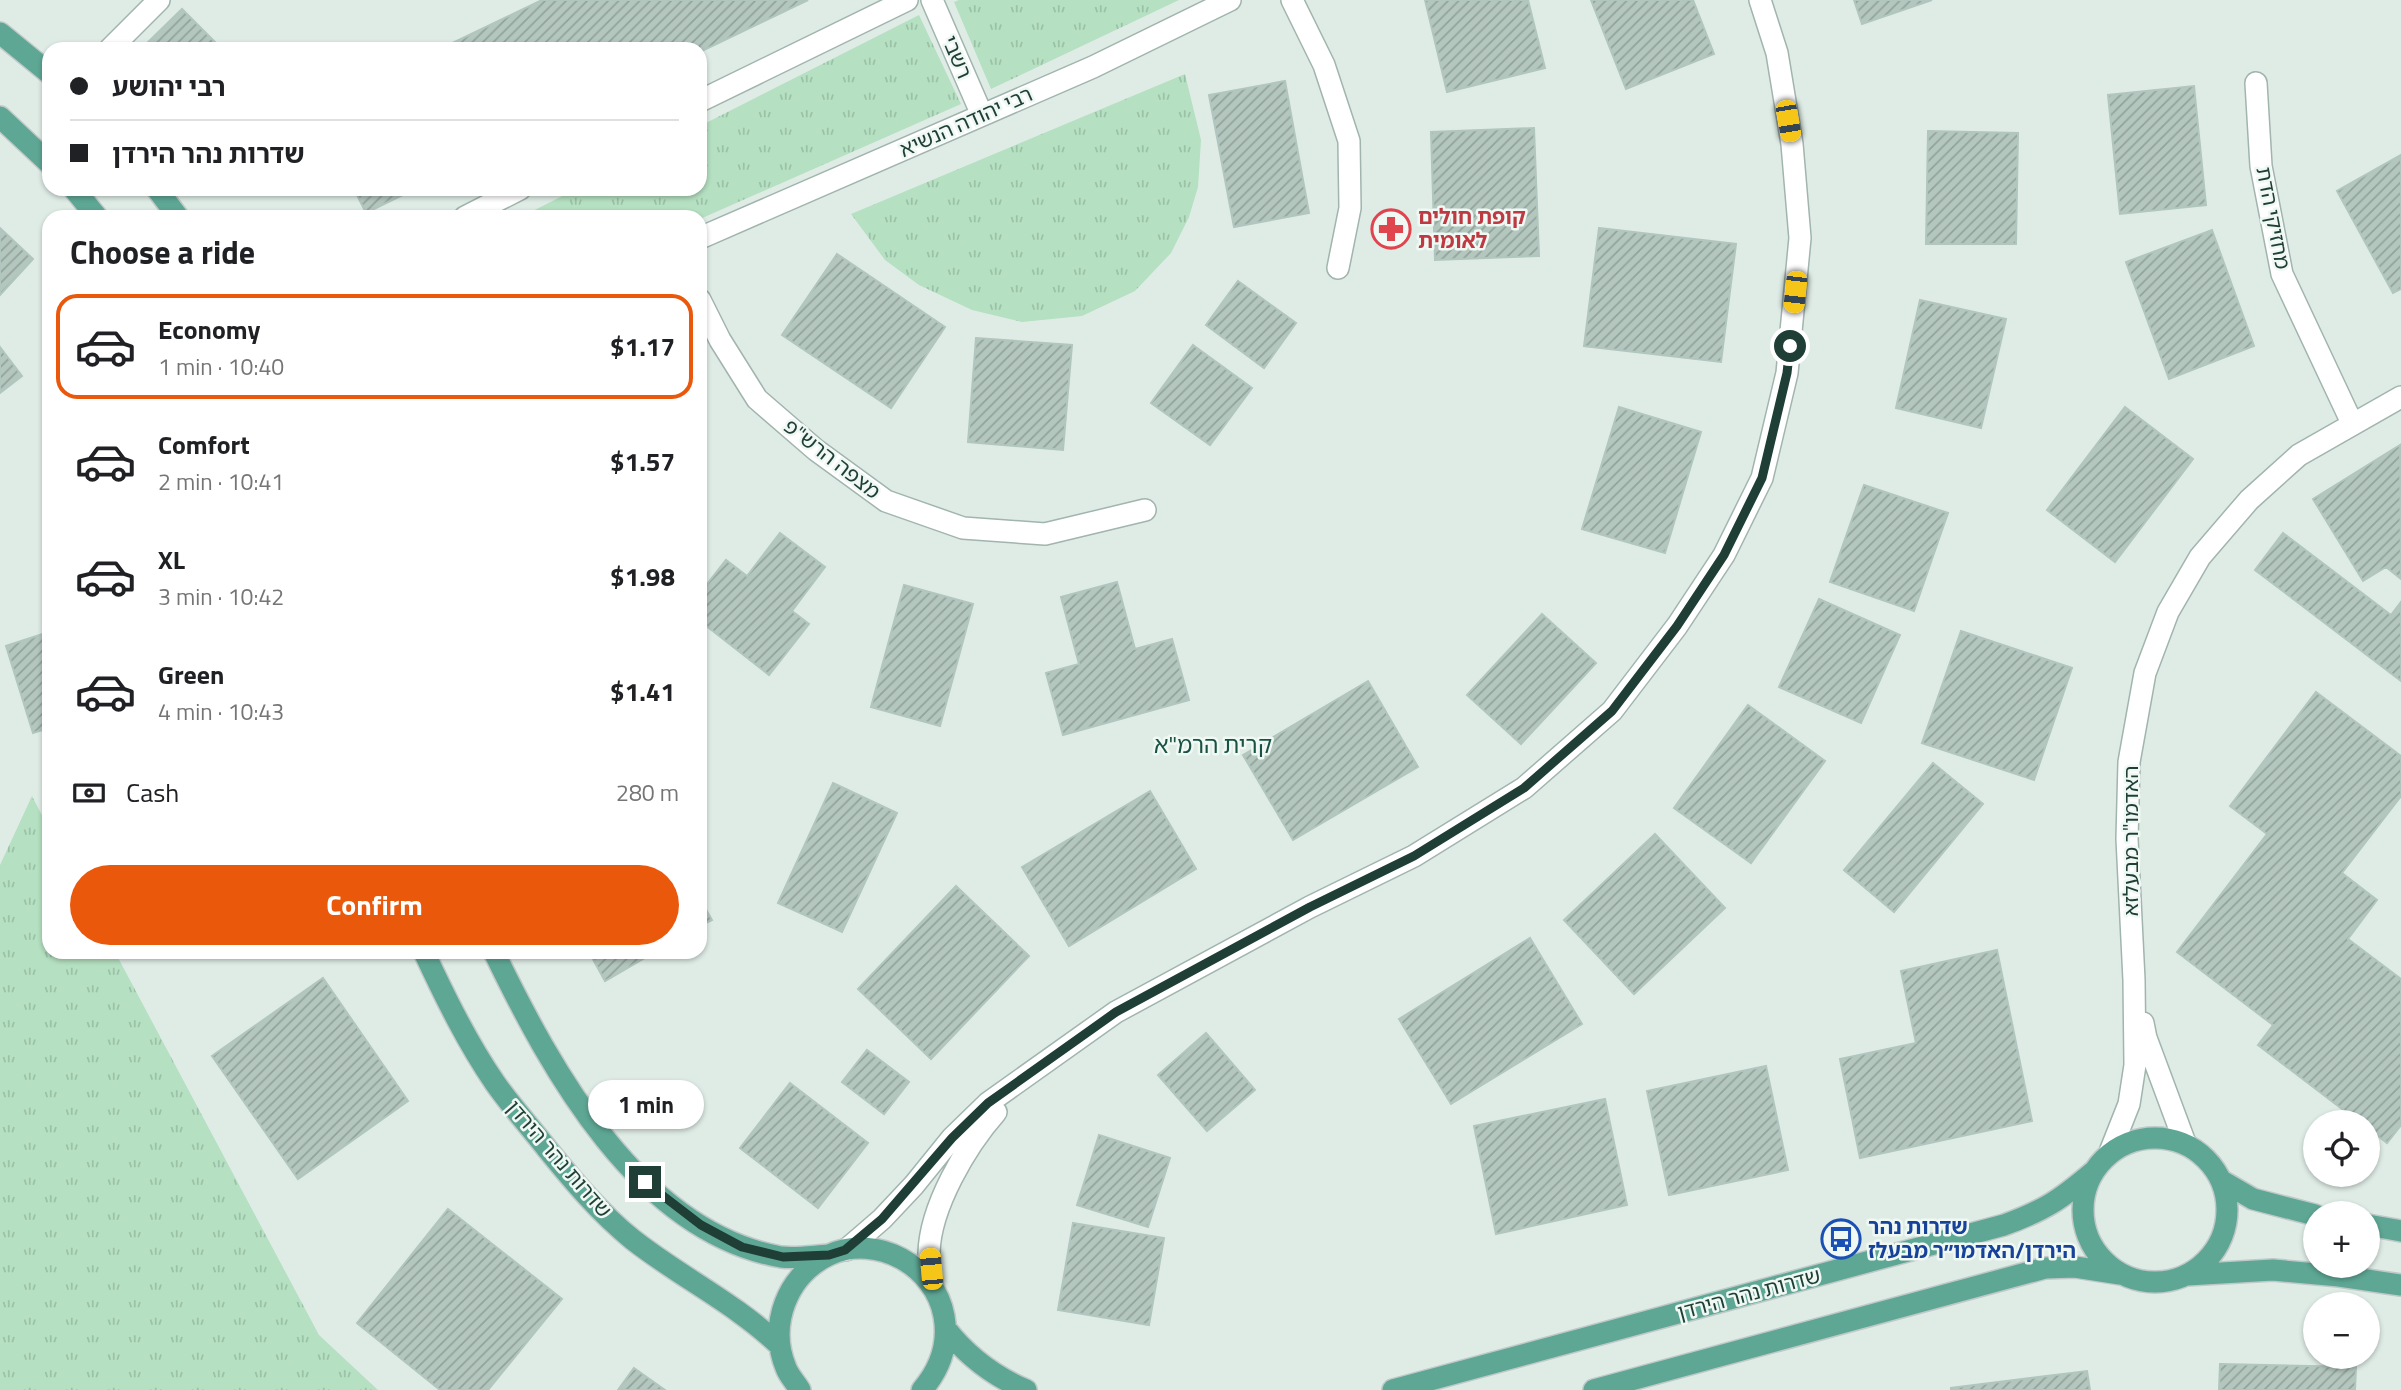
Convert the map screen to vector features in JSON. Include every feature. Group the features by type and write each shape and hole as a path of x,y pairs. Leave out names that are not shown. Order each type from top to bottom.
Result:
{"main road":[{"path":"0,33 42,67"},
{"path":"0,117 42,156"},
{"path":"80,196 91,210"},
{"name":"שדרות נהר הירדן","path":"427,959 450,1008 496,1084 589,1199 631,1238 755,1322 779,1345"},
{"path":"497,959 519,1005 554,1066 593,1124 626,1165 701,1225 742,1247 783,1257 870,1249 894,1255 915,1267 932,1286 942,1307 946,1329 943,1354 933,1378 922,1390"},
{"path":"2120,1274 2101,1259 2088,1240 2082,1218 2084,1194 2093,1172 2110,1152 2146,1137 2185,1143 2200,1152 2222,1181 2227,1203 2226,1225 2212,1254 2187,1275"},
{"name":"שדרות נהר הירדן","path":"1393,1390 2004,1225 2037,1213 2062,1199 2093,1172"},
{"path":"2222,1181 2253,1199 2303,1212"},
{"path":"2380,1227 2401,1231"},
{"path":"800,1390 786,1369 779,1345 779,1318 789,1292 806,1271 837,1253"},
{"path":"1594,1390 2045,1268 2075,1267 2120,1274 2142,1282 2165,1282 2187,1275 2273,1270 2339,1276 2401,1286"},
{"path":"946,1329 962,1350 983,1367 1026,1390"}],"street":[{"path":"117,42 159,0"},
{"path":"707,98 907,0"},
{"name":"רשבי","path":"932,0 982,115"},
{"name":"רבי יהודה הנשיא","path":"707,235 1093,67 1230,0"},
{"path":"1292,0 1324,65 1349,141 1350,208 1338,268"},
{"path":"837,1253 882,1219 952,1138 988,1103 1116,1012 1310,907 1414,856 1524,788 1612,711 1684,616 1724,555 1762,478 1787,373 1800,238 1790,131 1777,53 1760,0"},
{"name":"מחזיקי הדת","path":"2256,83 2261,166 2282,274 2352,423"},
{"path":"479,210 506,196"},
{"name":"מצפה הרש\"פ","path":"707,314 720,340 757,398 816,450 886,501 963,528 1045,534 1145,510"},
{"name":"האדמו\"ר מבעלזא","path":"2110,1152 2129,1104 2135,1065 2127,839 2129,762 2145,673 2168,612 2200,557 2249,500 2300,455 2401,397"},
{"name":"האדמו\"ר מבעלזא","path":"2134,979 2146,1038 2185,1143"},
{"path":"932,1286 929,1252 938,1213 954,1171 981,1129 1015,1090 1063,1048"}],"green space":[{"path":"1179,0 991,89 954,2"},
{"path":"919,15 961,104 707,216 707,210 535,210 562,196 707,196 707,122"},
{"path":"1185,74 1201,140 1198,187 1189,217 1171,253 1135,291 1082,316 1022,322 972,310 919,285 885,260 851,214"},
{"path":"32,796 42,815 42,959 119,959 319,1335 378,1390 0,1390 0,865"}],"building":[{"path":"542,0 808,0 707,49 707,42 455,42"},
{"path":"1425,0 1528,0 1545,68 1447,92"},
{"path":"1591,0 1693,0 1714,54 1626,89"},
{"path":"1854,0 1932,0 1862,24"},
{"path":"182,9 215,42 148,42"},
{"path":"1285,81 1309,213 1234,227 1209,95"},
{"path":"2194,86 2206,205 2120,214 2108,95"},
{"path":"1534,128 1539,256 1435,260 1431,132"},
{"path":"1928,131 2018,133 2016,244 1926,244"},
{"path":"2401,155 2401,289 2393,293 2337,191"},
{"path":"358,196 401,196 372,210 364,210"},
{"path":"0,228 33,259 0,295"},
{"path":"1599,228 1736,244 1721,362 1584,346"},
{"path":"2212,230 2254,346 2169,379 2126,262"},
{"path":"837,254 945,327 891,408 782,335"},
{"path":"1238,281 1296,323 1264,368 1206,325"},
{"path":"1920,300 2006,319 1981,428 1896,408"},
{"path":"976,338 1072,345 1063,450 968,442"},
{"path":"1193,345 1252,388 1210,445 1151,403"},
{"path":"0,347 22,376 0,393"},
{"path":"1619,407 1701,432 1665,553 1582,529"},
{"path":"2125,407 2193,459 2115,562 2047,510"},
{"path":"2400,445 2401,579 2386,567 2363,581 2313,499"},
{"path":"1864,485 1948,513 1914,611 1830,582"},
{"path":"780,533 825,567 792,611 809,624 769,675 707,626 707,584 726,560 747,576"},
{"path":"2283,533 2391,615 2401,602 2401,681 2255,570"},
{"path":"1117,582 1135,649 1172,639 1189,700 1063,735 1046,673 1079,664 1061,597"},
{"path":"904,585 973,604 940,726 871,707"},
{"path":"1819,599 1900,635 1861,723 1779,687"},
{"path":"1542,614 1596,663 1521,744 1467,695"},
{"path":"1961,631 2072,668 2034,780 1922,743"},
{"path":"42,634 42,730 33,733 6,646"},
{"path":"1368,681 1418,767 1293,840 1243,755"},
{"path":"2316,692 2401,756 2401,796 2342,873 2377,900 2348,939 2401,979 2401,1125 2387,1143 2380,1137 2380,1110 2343,1110 2258,1045 2273,1025 2177,952 2267,834 2230,806"},
{"path":"1748,705 1825,761 1751,863 1674,808"},
{"path":"1933,763 1983,804 1894,912 1844,870"},
{"path":"833,783 897,813 842,932 778,903"},
{"path":"1150,791 1196,869 1069,946 1022,867"},
{"path":"1655,834 1725,908 1634,994 1564,920"},
{"path":"956,886 1029,956 931,1059 858,989"},
{"path":"1530,938 1582,1024 1451,1104 1399,1019"},
{"path":"1997,950 2032,1121 1860,1158 1840,1059 1916,1043 1901,971"},
{"path":"593,959 643,959 605,981"},
{"path":"323,978 408,1101 298,1179 212,1056"},
{"path":"1206,1033 1255,1090 1207,1131 1158,1075"},
{"path":"867,1050 909,1082 884,1114 842,1082"},
{"path":"1766,1066 1788,1170 1669,1195 1647,1091"},
{"path":"790,1083 868,1143 818,1208 740,1148"},
{"path":"1605,1099 1627,1205 1496,1234 1474,1126"},
{"path":"1099,1135 1170,1158 1148,1227 1077,1205"},
{"path":"448,1209 562,1299 488,1390 440,1390 357,1323"},
{"path":"1073,1223 1164,1238 1149,1325 1058,1310"},
{"path":"2220,1364 2356,1369 2355,1390 2219,1390"},
{"path":"634,1368 665,1390 618,1390"},
{"path":"2087,1371 2090,1390 1951,1390 1951,1388"}],"place":[{"name":"קופת חולים לאומית","path":"1391,229"},
{"name":"שדרות נהר הירדן/האדמו״ר מבעלז","path":"1841,1239"}],"district":[{"name":"קרית הרמ\"א","path":"1213,745"}],"route":[{"path":"645,1182 701,1225 742,1247 783,1257 829,1255 845,1250 882,1219 952,1138 988,1103 1063,1048 1116,1012 1310,907 1414,856 1524,788 1612,711 1677,626 1724,555 1762,478 1787,373 1790,346"}]}
